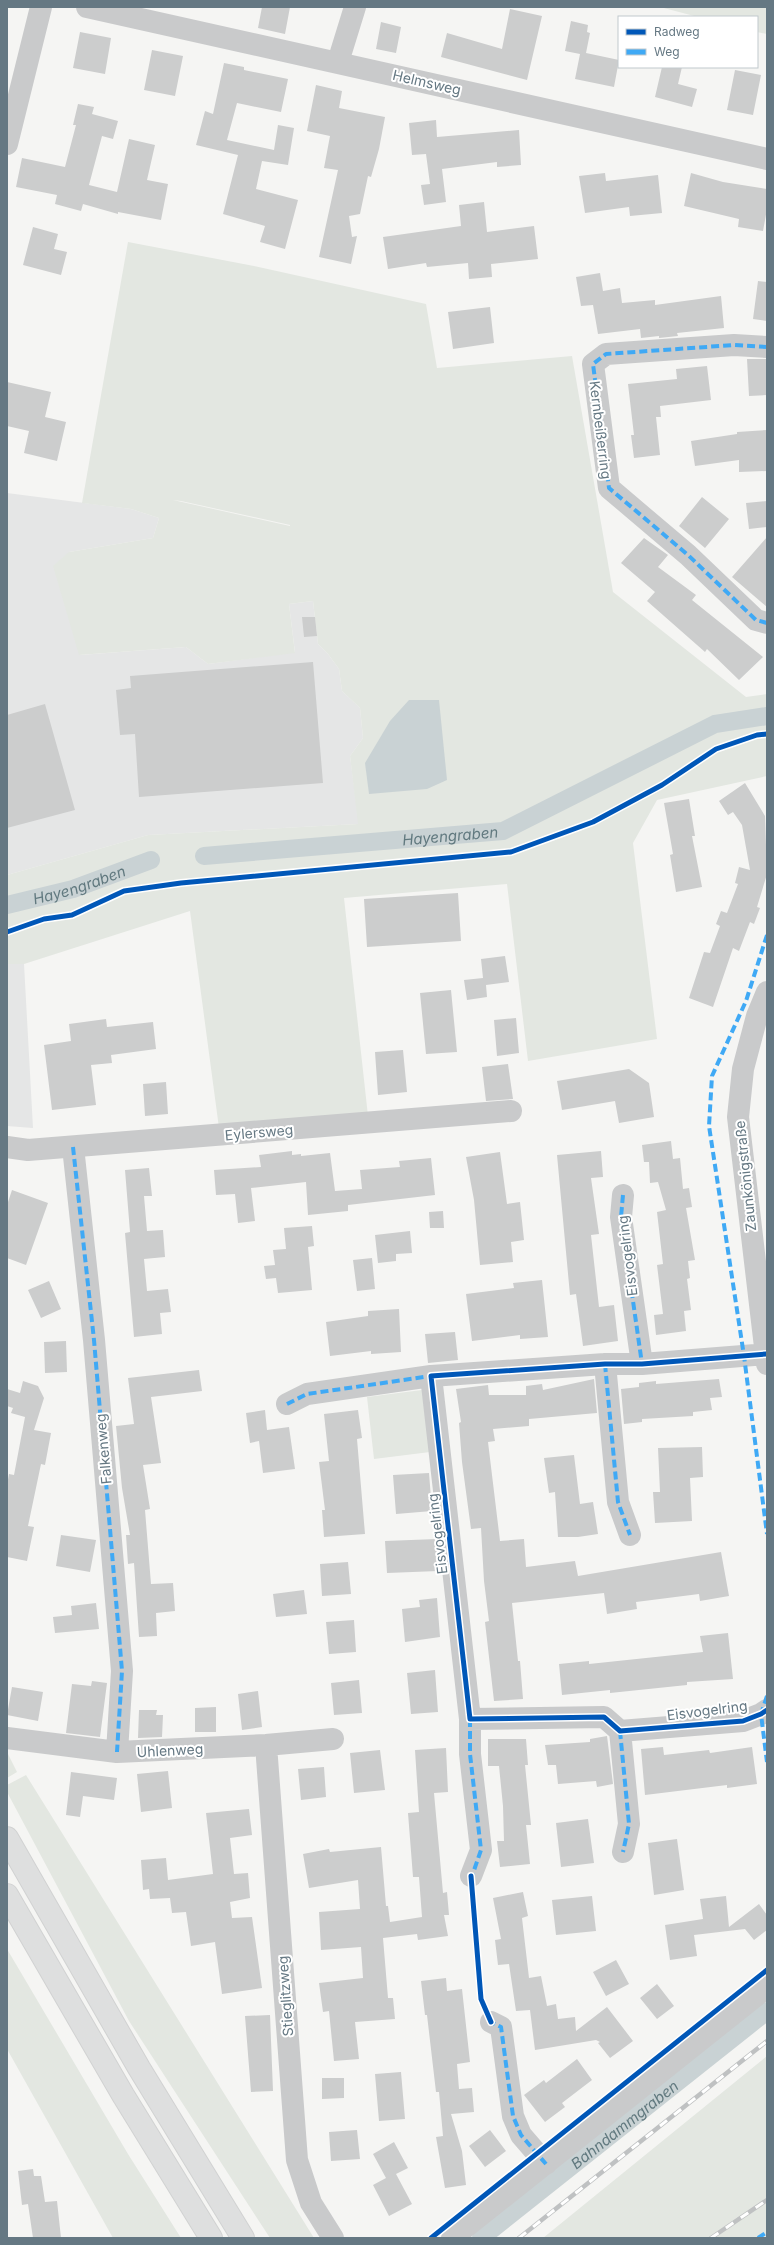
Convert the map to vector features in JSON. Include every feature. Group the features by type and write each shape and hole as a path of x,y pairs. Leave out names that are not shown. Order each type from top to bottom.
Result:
{"highway":[{"path":"7,1838 138,2068 243,2238"},
{"path":"7,1895 123,2095 211,2238"}],"street":[{"path":"7,144 41,7"},
{"name":"Helmsweg","path":"87,7 767,159"},
{"path":"338,62 355,7"},
{"name":"Kernbeißerring","path":"767,347 734,345 606,354 593,364 609,488 688,555 756,620 767,623"},
{"name":"Zaunkönigstraße","path":"766,1359 738,1117 743,1069 757,1016 767,992"},
{"name":"Eylersweg","path":"7,1147 28,1150 73,1147 511,1111"},
{"name":"Falkenweg","path":"73,1147 94,1340 122,1671 117,1752"},
{"name":"Eisvogelring","path":"623,1195 621,1217 642,1364"},
{"path":"286,1404 307,1394 431,1376 605,1364 766,1359"},
{"path":"605,1364 618,1502 630,1535"},
{"name":"Eisvogelring","path":"431,1376 470,1719 470,1754 481,1850 471,1876"},
{"name":"Eisvogelring","path":"620,1731 742,1721 761,1714 767,1710"},
{"path":"470,1719 604,1717 620,1731 629,1824 623,1852"},
{"name":"Uhlenweg","path":"7,1738 117,1752 266,1745 333,1739"},
{"name":"Stieglitzweg","path":"266,1745 297,2160 311,2203 333,2238"},
{"path":"452,2238 767,1987"},
{"path":"491,2022 501,2027 514,2116 521,2135 546,2164"}],"shaded area":[{"path":"660,7 767,7 767,34 758,32 758,16 694,16"},
{"path":"128,242 254,266 426,304 437,368 572,356 613,592 746,697 767,694 767,776 657,800 633,843 657,1039 528,1061 507,884 344,898 368,1116 219,1128 190,911 24,964 7,964 7,875 148,835 358,824 350,756 363,738 360,708 342,691 339,669 328,654 318,644 313,601 289,604 295,653 208,664 186,647 79,655 53,566 69,552 153,538 159,518 131,509 82,503","holes":["173,500 290,525 290,526"]},
{"path":"7,493 131,509 159,518 153,538 69,552 80,655 186,647 208,664 295,652 289,604 313,601 318,644 328,654 339,669 342,691 360,708 363,738 350,756 359,824 148,835 7,875"},
{"path":"409,700 439,700 447,780 427,789 369,794 365,763 390,721"},
{"path":"7,964 24,964 33,1128 7,1126"},
{"path":"422,1390 430,1452 374,1459 367,1397"},
{"path":"7,1752 17,1772 7,1778"},
{"path":"26,1775 314,2238 270,2238 129,2021 7,1792 7,1785"},
{"path":"7,1949 128,2154 181,2238 113,2238 7,2049"},
{"path":"767,2056 767,2238 543,2238"}],"building":[{"path":"262,7 290,7 285,34 258,28"},
{"path":"510,9 542,16 527,80 441,57 447,33 502,49"},
{"path":"571,21 588,25 587,32 590,33 586,53 618,60 614,87 575,79 580,54 565,51"},
{"path":"381,22 401,27 396,53 376,49"},
{"path":"80,32 111,38 105,74 73,68"},
{"path":"152,50 183,56 175,96 144,90"},
{"path":"224,63 244,67 244,70 288,79 281,112 237,103 227,140 274,150 278,125 294,128 288,165 262,161 256,189 298,200 285,249 260,242 265,226 223,214 238,155 196,145 205,111 213,114"},
{"path":"662,68 682,68 678,84 697,89 692,107 655,97"},
{"path":"735,70 761,75 753,115 727,110"},
{"path":"316,85 342,91 339,108 385,117 379,149 371,177 368,176 360,214 349,216 352,237 357,236 351,264 319,257 338,170 324,168 330,136 307,131"},
{"path":"78,104 94,107 92,114 118,121 113,139 102,136 89,185 117,192 129,139 155,145 147,180 168,184 161,220 118,212 118,214 83,204 81,211 55,204 57,195 16,187 22,158 65,167 76,125 73,125"},
{"path":"436,120 437,137 519,130 521,165 497,167 497,162 442,169 446,202 424,205 421,185 430,184 426,154 412,155 409,123"},
{"path":"605,173 606,181 658,175 662,213 630,216 629,207 585,213 579,176"},
{"path":"691,173 723,182 767,189 767,209 763,231 738,227 739,219 684,206"},
{"path":"484,202 487,232 534,226 538,259 491,264 492,277 469,279 468,263 427,267 426,263 388,269 383,237 461,226 459,205"},
{"path":"33,227 58,234 54,249 67,252 61,275 23,265"},
{"path":"600,273 603,291 620,288 622,303 655,300 655,305 721,296 724,328 677,333 678,336 659,338 659,336 641,338 640,329 598,334 593,305 581,306 576,277"},
{"path":"758,281 767,282 767,321 753,319"},
{"path":"490,307 494,343 453,349 448,312"},
{"path":"747,359 767,359 767,395 749,396"},
{"path":"707,366 711,400 660,406 661,417 656,417 660,455 634,458 631,435 634,435 628,384 677,379 676,369"},
{"path":"7,382 51,392 45,417 66,422 57,461 24,453 29,431 7,426"},
{"path":"767,430 767,471 739,472 739,460 695,466 691,441 737,434 737,432"},
{"path":"702,497 729,519 705,548 679,526"},
{"path":"767,501 767,527 749,529 746,503"},
{"path":"767,537 767,607 732,577"},
{"path":"644,538 668,555 658,567 696,595 692,600 763,657 739,680 707,649 705,652 647,601 655,592 621,563"},
{"path":"302,617 315,617 317,636 304,637"},
{"path":"313,662 323,783 139,797 135,734 120,735 116,690 131,688 130,676"},
{"path":"45,704 75,810 7,828 7,715"},
{"path":"745,783 765,816 767,874 757,907 760,908 754,924 750,922 739,951 733,948 713,1007 689,998 704,952 710,953 720,926 716,924 721,911 727,913 738,884 735,883 739,867 750,870 742,825 733,812 728,815 719,801"},
{"path":"689,799 695,836 692,836 702,887 676,892 670,855 673,854 664,803"},
{"path":"458,893 461,941 367,947 364,899"},
{"path":"505,956 509,982 486,985 487,997 467,1000 464,980 483,978 481,959"},
{"path":"451,990 457,1052 426,1054 420,993"},
{"path":"516,1018 519,1053 497,1056 494,1020"},
{"path":"106,1019 107,1027 153,1022 156,1049 111,1055 112,1063 91,1065 96,1105 52,1110 44,1045 71,1041 69,1024"},
{"path":"403,1050 407,1092 378,1095 375,1052"},
{"path":"508,1064 513,1099 486,1101 482,1067"},
{"path":"629,1069 649,1083 654,1117 619,1123 615,1101 562,1110 557,1081"},
{"path":"166,1082 168,1114 145,1116 143,1084"},
{"path":"671,1141 673,1159 680,1158 683,1189 689,1188 692,1207 686,1208 695,1260 688,1261 690,1278 687,1279 691,1310 684,1311 686,1331 656,1335 654,1315 663,1314 657,1265 663,1264 657,1212 666,1210 658,1182 650,1183 649,1162 644,1162 642,1145"},
{"path":"292,1151 292,1155 301,1154 301,1156 330,1153 335,1191 362,1189 360,1170 400,1167 399,1161 431,1158 435,1195 348,1205 348,1211 308,1215 306,1182 251,1188 255,1221 238,1223 235,1194 216,1195 214,1170 261,1167 259,1155"},
{"path":"601,1151 603,1177 591,1178 599,1234 591,1235 599,1307 614,1305 618,1341 583,1346 576,1294 570,1295 557,1155"},
{"path":"500,1152 507,1204 520,1202 524,1240 511,1242 513,1262 480,1265 474,1200 466,1157"},
{"path":"149,1168 152,1196 144,1196 147,1231 163,1230 165,1257 144,1259 147,1291 168,1289 171,1312 160,1313 162,1334 134,1337 125,1233 130,1232 125,1170"},
{"path":"12,1190 48,1203 26,1265 7,1258 7,1205"},
{"path":"443,1211 444,1228 430,1228 429,1212"},
{"path":"312,1226 314,1246 308,1247 312,1290 278,1293 276,1278 266,1279 264,1266 275,1265 273,1250 286,1249 284,1228"},
{"path":"410,1231 412,1253 396,1254 396,1261 378,1263 375,1235"},
{"path":"372,1258 375,1289 357,1291 353,1260"},
{"path":"542,1280 548,1337 520,1339 520,1335 472,1341 466,1294 514,1288 513,1283"},
{"path":"49,1281 61,1309 41,1318 28,1290"},
{"path":"399,1309 401,1352 371,1354 371,1351 330,1356 326,1322 368,1316 368,1311"},
{"path":"455,1332 458,1360 428,1363 425,1334"},
{"path":"66,1341 67,1372 45,1373 44,1342"},
{"path":"199,1370 202,1391 151,1397 161,1463 143,1465 150,1509 145,1510 151,1584 173,1583 175,1611 156,1613 157,1636 139,1637 134,1563 128,1564 126,1535 130,1535 122,1488 116,1426 134,1424 128,1378"},
{"path":"594,1379 597,1413 529,1419 529,1426 493,1429 495,1441 488,1442 500,1541 524,1539 526,1567 575,1561 578,1576 721,1552 729,1596 700,1601 699,1594 636,1602 637,1609 607,1614 604,1593 512,1603 518,1661 520,1661 523,1699 494,1701 485,1622 489,1621 484,1581 481,1528 471,1529 462,1462 459,1423 461,1422 456,1389 488,1385 489,1395 526,1395 526,1386 542,1384 543,1390"},
{"path":"719,1379 722,1397 710,1398 712,1410 693,1412 693,1416 642,1419 642,1422 624,1424 621,1389 639,1387 639,1383 656,1381 656,1384"},
{"path":"23,1381 38,1386 44,1398 34,1430 51,1433 45,1465 41,1464 28,1526 34,1527 27,1561 7,1557 7,1485 9,1474 14,1475 25,1417 11,1413 13,1408 7,1406 7,1389 20,1393"},
{"path":"265,1410 267,1430 289,1427 295,1469 263,1473 259,1441 250,1443 246,1413"},
{"path":"358,1410 362,1438 357,1439 365,1534 324,1537 322,1510 325,1510 319,1462 329,1461 324,1414"},
{"path":"702,1447 703,1477 690,1478 692,1521 655,1523 653,1492 660,1492 658,1448"},
{"path":"574,1455 580,1504 593,1502 598,1534 578,1537 558,1537 555,1492 549,1493 544,1458"},
{"path":"429,1473 432,1511 396,1514 393,1475"},
{"path":"61,1535 96,1540 90,1572 56,1566"},
{"path":"437,1539 438,1571 387,1573 385,1541"},
{"path":"348,1562 351,1594 322,1596 320,1564"},
{"path":"304,1590 307,1614 276,1617 273,1594"},
{"path":"437,1598 440,1637 405,1642 402,1609 420,1607 419,1600"},
{"path":"96,1603 99,1629 55,1633 53,1617 72,1615 71,1606"},
{"path":"354,1620 356,1652 329,1654 326,1622"},
{"path":"728,1633 733,1679 687,1682 687,1685 610,1693 610,1690 562,1695 559,1664 589,1661 589,1664 703,1652 700,1636"},
{"path":"435,1670 438,1712 411,1714 407,1673"},
{"path":"359,1680 362,1713 334,1715 331,1683"},
{"path":"92,1681 107,1683 100,1737 66,1733 72,1684 91,1686"},
{"path":"12,1687 43,1692 38,1721 7,1715"},
{"path":"258,1691 262,1727 242,1730 238,1694"},
{"path":"216,1707 216,1732 195,1732 195,1708"},
{"path":"139,1710 157,1710 156,1715 163,1715 162,1737 138,1738"},
{"path":"607,1736 613,1784 597,1787 596,1781 558,1784 556,1765 548,1765 545,1745 590,1742 590,1739"},
{"path":"488,1739 526,1739 528,1765 525,1765 531,1825 526,1825 530,1864 500,1867 497,1841 504,1841 503,1806 499,1766 488,1766"},
{"path":"663,1747 664,1755 709,1750 710,1753 752,1747 757,1784 727,1788 727,1785 645,1795 641,1749"},
{"path":"446,1748 448,1792 434,1793 443,1893 447,1892 449,1915 444,1915 448,1936 418,1940 417,1934 383,1938 388,1998 393,1998 395,2019 355,2022 359,2059 334,2061 329,2011 323,2012 319,1983 363,1978 361,1947 321,1950 319,1912 360,1909 358,1880 309,1888 303,1854 329,1849 330,1852 381,1847 386,1906 388,1906 390,1922 422,1917 419,1877 413,1877 408,1813 419,1812 415,1750"},
{"path":"380,1750 385,1790 354,1793 350,1753"},
{"path":"324,1767 326,1797 301,1800 298,1769"},
{"path":"168,1771 172,1808 141,1812 137,1774"},
{"path":"71,1772 117,1778 114,1800 83,1796 80,1817 66,1815"},
{"path":"249,1809 252,1835 230,1838 234,1874 248,1873 250,1898 230,1902 232,1918 252,1917 262,1988 222,1994 215,1942 191,1946 186,1912 172,1913 170,1898 150,1899 149,1889 143,1890 141,1860 166,1858 168,1880 213,1874 206,1813"},
{"path":"588,1819 594,1863 561,1867 556,1823"},
{"path":"677,1839 684,1890 654,1895 648,1843"},
{"path":"523,1892 528,1916 522,1918 529,1978 541,1976 547,2006 556,2004 558,2019 575,2017 576,2031 607,2007 633,2041 610,2058 598,2043 600,2042 596,2040 535,2050 530,2010 516,2011 509,1964 498,1965 495,1940 501,1939 493,1898"},
{"path":"592,1896 596,1931 556,1935 552,1900"},
{"path":"726,1896 729,1927 759,1904 767,1915 767,1930 754,1940 745,1929 694,1935 697,1956 670,1960 665,1925 703,1919 700,1899"},
{"path":"616,1960 629,1984 606,1996 593,1972"},
{"path":"446,1978 447,1991 462,1989 470,2062 457,2064 459,2089 472,2088 474,2112 451,2114 462,2151 466,2185 445,2188 436,2137 443,2136 439,2092 436,2092 427,2015 425,2015 421,1981"},
{"path":"657,1984 674,2006 657,2019 640,1998"},
{"path":"270,2015 273,2091 251,2092 245,2016"},
{"path":"577,2059 592,2080 562,2103 565,2107 545,2122 524,2095 544,2080 546,2083"},
{"path":"401,2072 405,2119 379,2121 375,2074"},
{"path":"322,2078 344,2078 344,2098 322,2099"},
{"path":"357,2130 360,2159 331,2161 329,2132"},
{"path":"490,2130 506,2151 485,2167 469,2146"},
{"path":"394,2142 408,2168 396,2174 412,2204 389,2216 373,2185 386,2178 373,2154"},
{"path":"33,2169 34,2176 41,2176 45,2202 57,2201 61,2238 33,2238 28,2204 22,2205 18,2171"}],"waterway":[{"name":"Hayengraben","path":"204,856 503,831 715,724 767,716"},
{"name":"Hayengraben","path":"7,905 73,889 151,860"},
{"name":"Bahndammgraben","path":"481,2238 767,2011"}],"railway":[{"path":"519,2238 767,2041"},
{"path":"711,2238 767,2200"}],"marked path":[{"path":"767,347 734,345 606,354 593,364 609,488 688,555 756,620 767,623"},
{"path":"767,935 746,1001 712,1076 709,1126 744,1356 767,1534"},
{"path":"73,1147 94,1340 122,1671 117,1752"},
{"path":"623,1195 621,1217 642,1364"},
{"path":"605,1364 618,1502 630,1535"},
{"path":"287,1404 307,1394 431,1376"},
{"path":"767,1696 761,1714 767,1762"},
{"path":"470,1719 470,1754 481,1850 471,1879"},
{"path":"620,1731 629,1824 623,1852"},
{"path":"489,2019 491,2022 501,2027 513,2116 521,2135 546,2164"},
{"path":"758,2238 767,2232"}],"cycle path":[{"path":"7,932 44,919 72,915 124,891 181,883 511,852 593,822 662,785 716,749 757,735 767,734"},
{"path":"766,1354 642,1364 605,1364 431,1376 470,1719 604,1717 620,1731 743,1721 767,1710"},
{"path":"471,1876 481,1999 491,2022"},
{"path":"431,2238 767,1970"}]}
